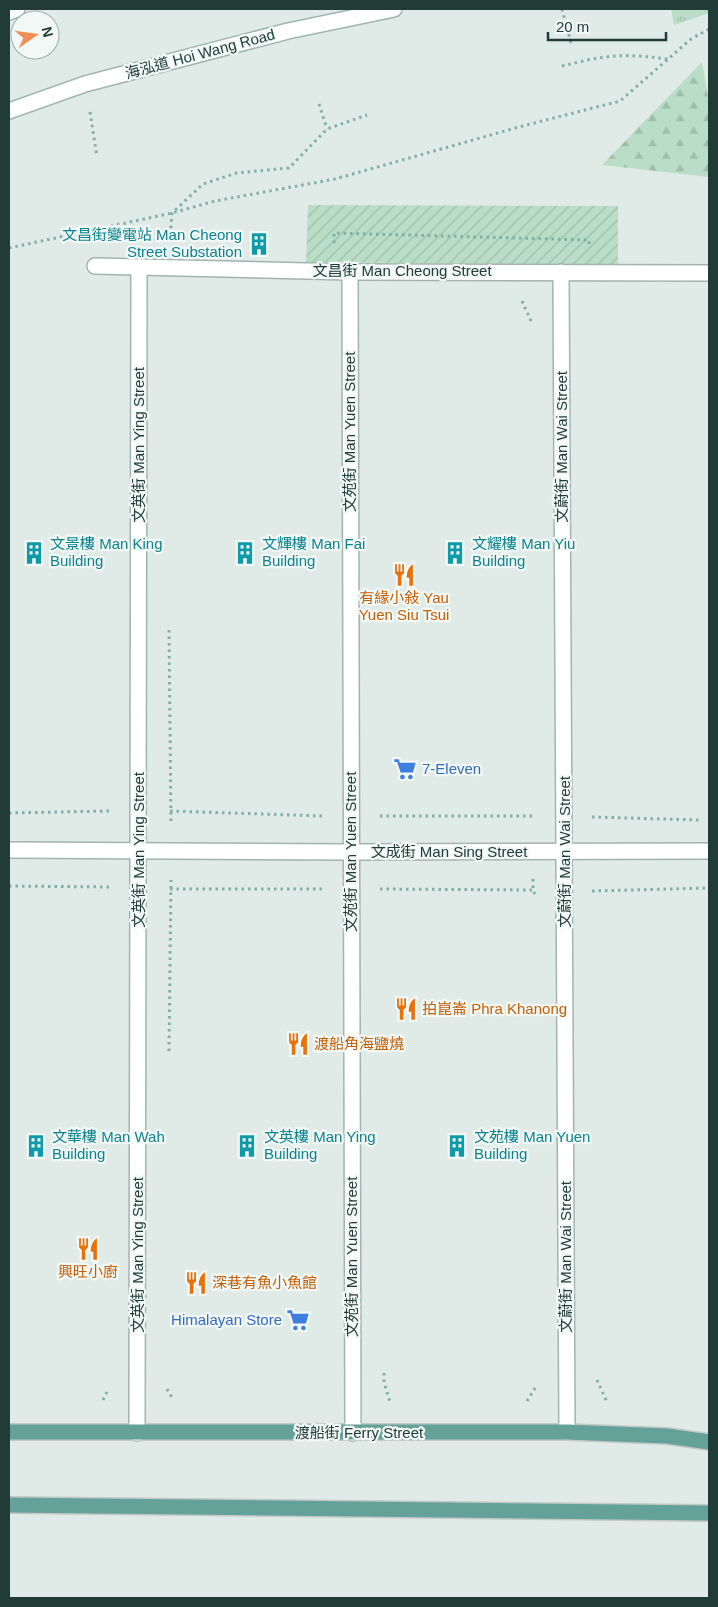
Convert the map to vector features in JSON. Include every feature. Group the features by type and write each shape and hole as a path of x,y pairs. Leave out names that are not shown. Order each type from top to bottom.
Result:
{"main road":[{"name":"渡船街 Ferry Street","path":"9,1432 567,1432 667,1436 709,1442"},
{"path":"9,1505 709,1513"}],"street":[{"path":"9,12 17,9"},
{"name":"海泓道 Hoi Wang Road","path":"9,111 85,84 288,31 394,9"},
{"name":"文昌街 Man Cheong Street","path":"95,266 350,272 709,273"},
{"name":"文英街 Man Ying Street","path":"137,1432 139,267"},
{"name":"文苑街 Man Yuen Street","path":"350,272 353,1433"},
{"name":"文蔚街 Man Wai Street","path":"561,272 567,1432"},
{"name":"文成街 Man Sing Street","path":"9,850 351,852 709,851"}],"path":[{"path":"562,9 571,43"},
{"path":"9,248 172,213 215,200 335,179 510,130 620,102 691,39 709,29"},
{"path":"562,66 613,56 636,56 668,60"},
{"path":"319,104 327,130"},
{"path":"169,246 172,213 203,184 237,173 289,168 327,130 367,115"},
{"path":"95,139 97,157"},
{"path":"334,271 334,233 589,240 588,249"}],"green space":[{"path":"671,9 709,9 709,13 674,25"},
{"path":"702,62 709,102 709,177 602,165"},
{"path":"308,205 618,206 618,265 306,262"}],"place":[{"name":"文昌街變電站 Man Cheong Street Substation","path":"259,244"},
{"name":"文景樓 Man King Building","path":"34,553"},
{"name":"文輝樓 Man Fai Building","path":"245,553"},
{"name":"文耀樓 Man Yiu Building","path":"455,553"},
{"name":"有緣小敍 Yau Yuen Siu Tsui","path":"404,575"},
{"name":"7-Eleven","path":"405,769"},
{"name":"拍崑崙 Phra Khanong","path":"406,1009"},
{"name":"渡船角海鹽燒","path":"298,1044"},
{"name":"文華樓 Man Wah Building","path":"36,1146"},
{"name":"文英樓 Man Ying Building","path":"247,1146"},
{"name":"文苑樓 Man Yuen Building","path":"457,1146"},
{"name":"興旺小廚","path":"88,1249"},
{"name":"深巷有魚小魚館","path":"196,1283"},
{"name":"Himalayan Store","path":"298,1320"}]}
